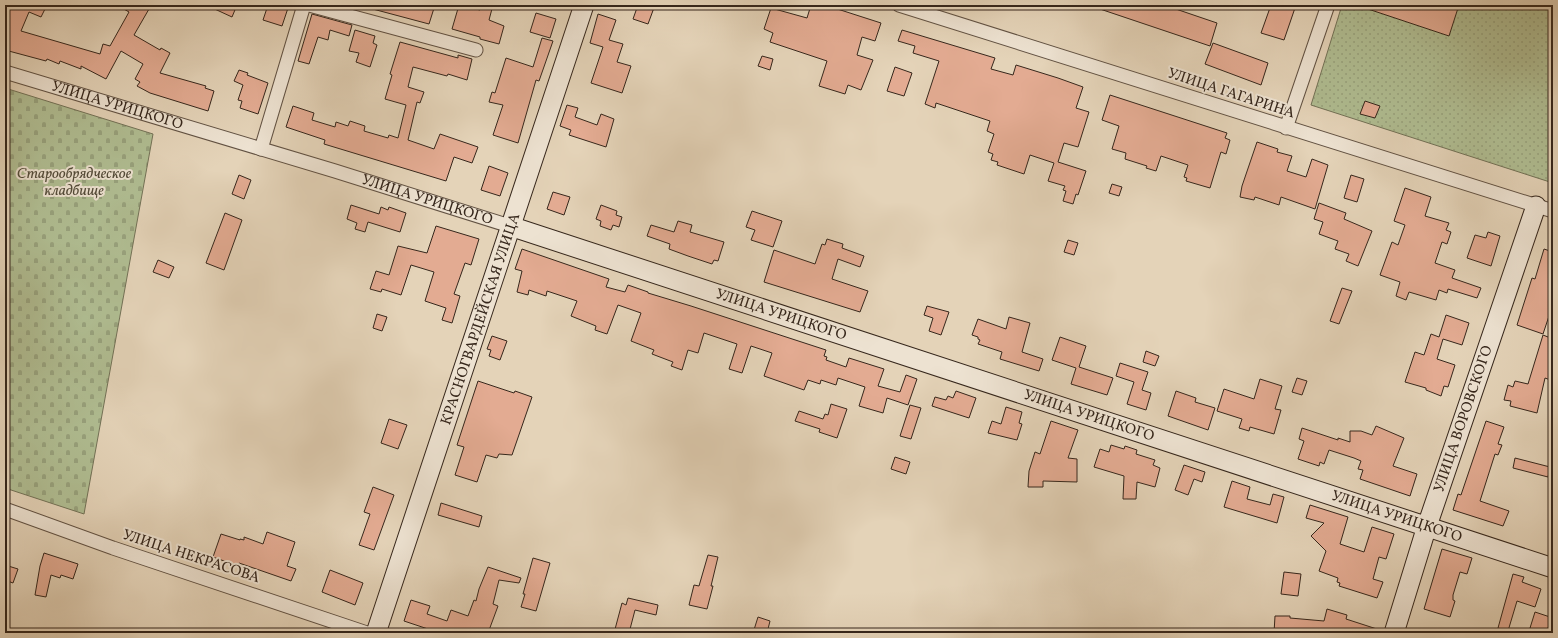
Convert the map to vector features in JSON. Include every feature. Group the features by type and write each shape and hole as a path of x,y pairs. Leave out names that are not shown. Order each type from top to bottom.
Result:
{"street":[{"path":"260,149 304,5"},
{"path":"309,5 476,50"},
{"name":"КРАСНОГВАРДЕЙСКАЯ УЛИЦА","path":"376,633 444,426 513,227 584,5"},
{"name":"УЛИЦА ГАГАРИНА","path":"899,5 1544,209"},
{"path":"1286,128 1328,5"},
{"name":"УЛИЦА УРИЦКОГО","path":"5,72 513,227 1553,568"},
{"name":"УЛИЦА ВОРОВСКОГО","path":"1394,633 1427,526 1544,209"},
{"name":"УЛИЦА НЕКРАСОВА","path":"5,509 113,548 367,633"}],"green space":[{"path":"1342,5 1553,5 1553,183 1311,105"},
{"name":"Старообрядческое кладбище","path":"5,88 153,134 84,514 5,488"}],"building":[{"path":"5,5 47,5 41,17 29,12 21,31 100,54 103,44 110,46 129,12 117,5 141,5 149,9 134,35 160,50 161,48 170,53 160,73 206,86 205,88 214,91 208,111 150,93 137,86 140,82 135,79 143,64 121,51 106,79 81,66 81,69 60,61 59,64 47,59 46,61 5,50"},
{"path":"206,5 237,5 232,17"},
{"path":"268,5 288,8 282,26 263,20"},
{"path":"370,5 435,5 429,24 369,8"},
{"path":"459,5 480,10 481,5 493,5 489,20 504,26 499,44 452,29"},
{"path":"638,5 655,5 648,24 633,19"},
{"path":"811,5 825,5 881,23 875,41 862,37 857,55 873,60 861,90 848,85 845,94 819,86 827,61 770,42 773,33 764,29 771,8 807,18"},
{"path":"1095,5 1164,5 1217,23 1210,46 1094,7"},
{"path":"1271,5 1296,5 1284,40 1261,33"},
{"path":"1362,5 1459,5 1449,36 1362,7"},
{"path":"536,13 556,19 550,38 530,32"},
{"path":"312,14 352,25 349,36 330,30 328,40 318,37 309,64 298,61"},
{"path":"598,14 616,20 609,40 623,44 617,62 631,66 622,93 591,83 603,47 590,43"},
{"path":"355,30 375,36 373,43 377,45 370,67 356,62 359,53 349,51"},
{"path":"902,30 995,58 991,69 1013,75 1016,65 1083,87 1076,108 1089,112 1078,147 1064,143 1058,162 1086,171 1078,195 1076,194 1073,204 1063,201 1066,191 1063,190 1065,186 1048,181 1054,163 1030,155 1024,174 997,165 998,162 991,160 993,154 988,152 994,134 987,131 990,121 936,103 935,108 925,104 939,61 913,53 915,46 898,41"},
{"path":"542,38 553,41 539,81 536,80 518,143 493,135 503,105 489,102 492,92 495,93 506,58 533,67"},
{"path":"400,42 458,58 458,55 472,59 467,80 448,74 447,76 413,67 408,87 424,92 420,103 417,102 408,140 434,149 440,134 478,147 472,163 454,157 446,181 324,144 325,140 286,127 293,106 314,113 312,120 335,127 336,122 348,126 350,121 365,126 364,131 388,138 389,135 398,138 406,105 385,99 392,75 390,74"},
{"path":"1213,43 1268,63 1261,85 1205,64"},
{"path":"762,56 773,59 770,70 758,66"},
{"path":"895,67 912,73 904,96 887,91"},
{"path":"239,70 248,73 247,75 268,83 258,114 240,108 242,101 238,100 243,85 234,81"},
{"path":"1110,95 1227,133 1225,138 1230,140 1226,154 1221,152 1210,188 1186,181 1187,178 1184,177 1188,165 1161,156 1156,171 1146,168 1147,166 1125,159 1126,153 1112,149 1119,126 1102,120"},
{"path":"1365,101 1380,106 1375,118 1360,114"},
{"path":"567,105 578,108 575,117 597,125 601,114 614,119 606,147 569,135 571,130 560,126"},
{"path":"1257,142 1278,149 1277,152 1292,156 1287,171 1306,177 1312,159 1328,165 1315,209 1281,197 1279,205 1255,197 1254,200 1240,197 1242,186"},
{"path":"489,166 508,173 500,196 481,190"},
{"path":"239,175 251,180 244,199 232,194"},
{"path":"1351,175 1364,179 1357,202 1344,198"},
{"path":"1112,184 1122,187 1119,196 1109,193"},
{"path":"1405,188 1431,197 1425,216 1449,223 1446,230 1451,232 1447,244 1442,242 1435,263 1455,270 1452,278 1481,288 1477,298 1448,289 1447,293 1439,290 1436,300 1409,292 1406,300 1396,296 1400,282 1380,275 1392,242 1398,245 1405,225 1394,221"},
{"path":"553,192 570,197 564,215 547,209"},
{"path":"1319,203 1346,213 1344,219 1372,231 1358,266 1346,261 1349,254 1335,249 1338,241 1319,234 1323,222 1314,219"},
{"path":"351,205 379,214 381,207 388,210 389,207 406,213 400,232 368,222 365,232 355,229 357,223 347,219"},
{"path":"601,205 617,211 616,215 622,217 619,227 613,225 611,230 600,226 601,221 596,219"},
{"path":"752,211 782,221 773,247 751,240 755,230 746,227"},
{"path":"225,213 242,220 224,270 206,263"},
{"path":"678,221 692,225 690,232 724,242 718,261 714,260 712,264 688,256 669,249 670,244 647,236 651,225 674,232"},
{"path":"436,226 479,239 471,265 465,263 454,294 460,296 452,323 442,320 446,308 425,301 434,272 411,265 401,295 382,289 381,292 370,289 376,271 389,275 398,246 427,253"},
{"path":"1488,232 1500,236 1491,266 1467,258 1475,235 1486,238"},
{"path":"827,239 843,244 842,248 864,256 860,267 838,259 832,279 868,291 860,312 764,282 774,250 815,264 822,244 825,245"},
{"path":"1068,240 1078,243 1074,255 1064,252"},
{"path":"522,249 609,279 606,287 625,292 628,285 648,293 826,350 824,356 827,357 826,360 846,367 849,358 884,369 878,386 900,392 906,375 917,379 908,405 887,398 883,413 859,406 865,387 838,378 836,385 821,380 820,384 808,380 804,390 764,376 772,353 751,346 742,373 729,369 737,344 704,333 698,353 688,350 682,370 671,366 673,362 652,354 654,350 631,341 641,313 618,305 607,334 595,330 596,326 571,316 577,301 547,291 546,296 529,290 528,295 517,292 522,271 515,269"},
{"path":"1544,249 1553,252 1553,304 1543,334 1517,325 1532,278 1535,279"},
{"path":"158,260 174,267 169,278 153,272"},
{"path":"1342,288 1352,291 1339,324 1330,321"},
{"path":"927,306 949,312 941,335 929,331 933,318 924,315"},
{"path":"377,314 387,317 382,331 373,328"},
{"path":"1446,315 1469,323 1462,345 1443,339 1437,359 1455,365 1448,387 1444,386 1441,396 1426,390 1426,388 1405,382 1415,352 1424,355 1431,334 1439,337"},
{"path":"1009,317 1030,323 1022,352 1043,359 1039,371 1000,359 1002,352 978,344 980,340 978,337 972,335 978,319 1006,329"},
{"path":"1543,335 1553,339 1553,381 1545,378 1537,413 1510,406 1511,401 1504,400 1508,385 1513,387 1515,381 1528,384"},
{"path":"492,336 507,341 500,360 489,356 491,350 487,349"},
{"path":"1060,337 1086,346 1079,367 1113,378 1107,395 1071,384 1076,368 1052,360"},
{"path":"1146,351 1159,356 1155,366 1143,362"},
{"path":"1120,363 1148,372 1142,390 1151,393 1146,410 1127,404 1134,382 1116,376"},
{"path":"1297,378 1307,381 1302,395 1292,392"},
{"path":"1260,379 1282,386 1275,409 1281,410 1274,434 1250,427 1249,431 1239,428 1242,419 1217,411 1224,389 1254,399"},
{"path":"478,381 514,393 515,391 532,397 512,455 499,454 497,458 486,455 477,482 455,475 464,447 457,445"},
{"path":"956,391 976,398 969,418 932,406 935,397 946,400 948,396 953,398"},
{"path":"1176,391 1196,398 1195,402 1215,408 1208,430 1168,416"},
{"path":"831,404 847,409 837,438 819,432 820,429 795,421 799,411 823,419 825,414 828,415"},
{"path":"910,405 921,408 911,439 900,436"},
{"path":"1006,407 1022,412 1019,423 1022,424 1017,440 988,433 992,421 1001,424"},
{"path":"389,419 407,425 398,449 381,443"},
{"path":"1051,421 1078,430 1068,458 1077,459 1077,482 1043,481 1043,487 1028,487 1029,471 1035,452 1040,454"},
{"path":"1486,421 1504,427 1498,444 1502,445 1498,455 1495,454 1480,501 1509,511 1503,526 1453,510 1458,494 1461,495"},
{"path":"1376,426 1404,438 1393,466 1417,474 1410,496 1360,479 1363,470 1358,469 1361,461 1354,458 1329,450 1324,464 1320,462 1319,466 1298,459 1304,441 1299,439 1302,428 1338,440 1338,438 1350,442 1350,431 1361,431 1372,435"},
{"path":"1111,445 1124,449 1125,446 1137,450 1136,454 1155,460 1153,465 1160,468 1155,487 1137,482 1136,499 1123,499 1124,476 1094,467 1100,449 1109,452"},
{"path":"895,457 910,462 906,474 891,469"},
{"path":"1515,458 1550,467 1548,477 1513,468"},
{"path":"1184,465 1205,472 1202,482 1194,479 1188,495 1175,490"},
{"path":"1232,481 1250,487 1247,499 1270,505 1273,494 1284,497 1277,523 1224,507"},
{"path":"373,487 394,495 374,550 359,545 370,514 364,512"},
{"path":"441,503 482,516 479,527 438,515"},
{"path":"1310,505 1348,517 1340,544 1364,552 1372,527 1394,534 1386,559 1379,557 1373,579 1383,582 1377,598 1339,586 1340,583 1337,582 1338,578 1319,571 1326,551 1311,536 1324,523 1306,518"},
{"path":"267,532 295,542 287,566 296,569 291,581 239,563 238,566 213,557 221,534 240,540 244,540 244,537 263,544"},
{"path":"1442,549 1472,558 1467,574 1460,572 1453,595 1453,600 1455,601 1450,617 1424,609"},
{"path":"44,553 78,564 73,579 61,575 60,578 51,575 46,597 35,595"},
{"path":"708,555 718,557 707,609 689,605 694,585 699,586"},
{"path":"533,558 550,563 536,611 521,607"},
{"path":"5,565 18,569 13,583 5,580"},
{"path":"488,567 521,578 519,583 499,580 493,604 498,606 488,633 434,633 434,631 404,621 411,600 430,606 427,614 447,621 451,610 468,616 474,600 476,601"},
{"path":"330,570 363,583 355,605 322,592"},
{"path":"1284,572 1301,574 1298,596 1281,594"},
{"path":"1513,574 1524,577 1522,582 1541,589 1535,607 1517,601 1508,631 1498,628"},
{"path":"628,598 658,605 656,615 635,610 629,633 614,633 622,603 626,605"},
{"path":"1327,609 1347,615 1346,619 1383,631 1382,633 1352,633 1334,629 1333,633 1320,633 1320,631 1289,629 1289,633 1274,633 1275,616 1290,616 1290,618 1324,621"},
{"path":"1535,612 1553,618 1553,630 1547,628 1545,633 1530,628"},
{"path":"758,617 770,621 767,633 753,633"}]}
